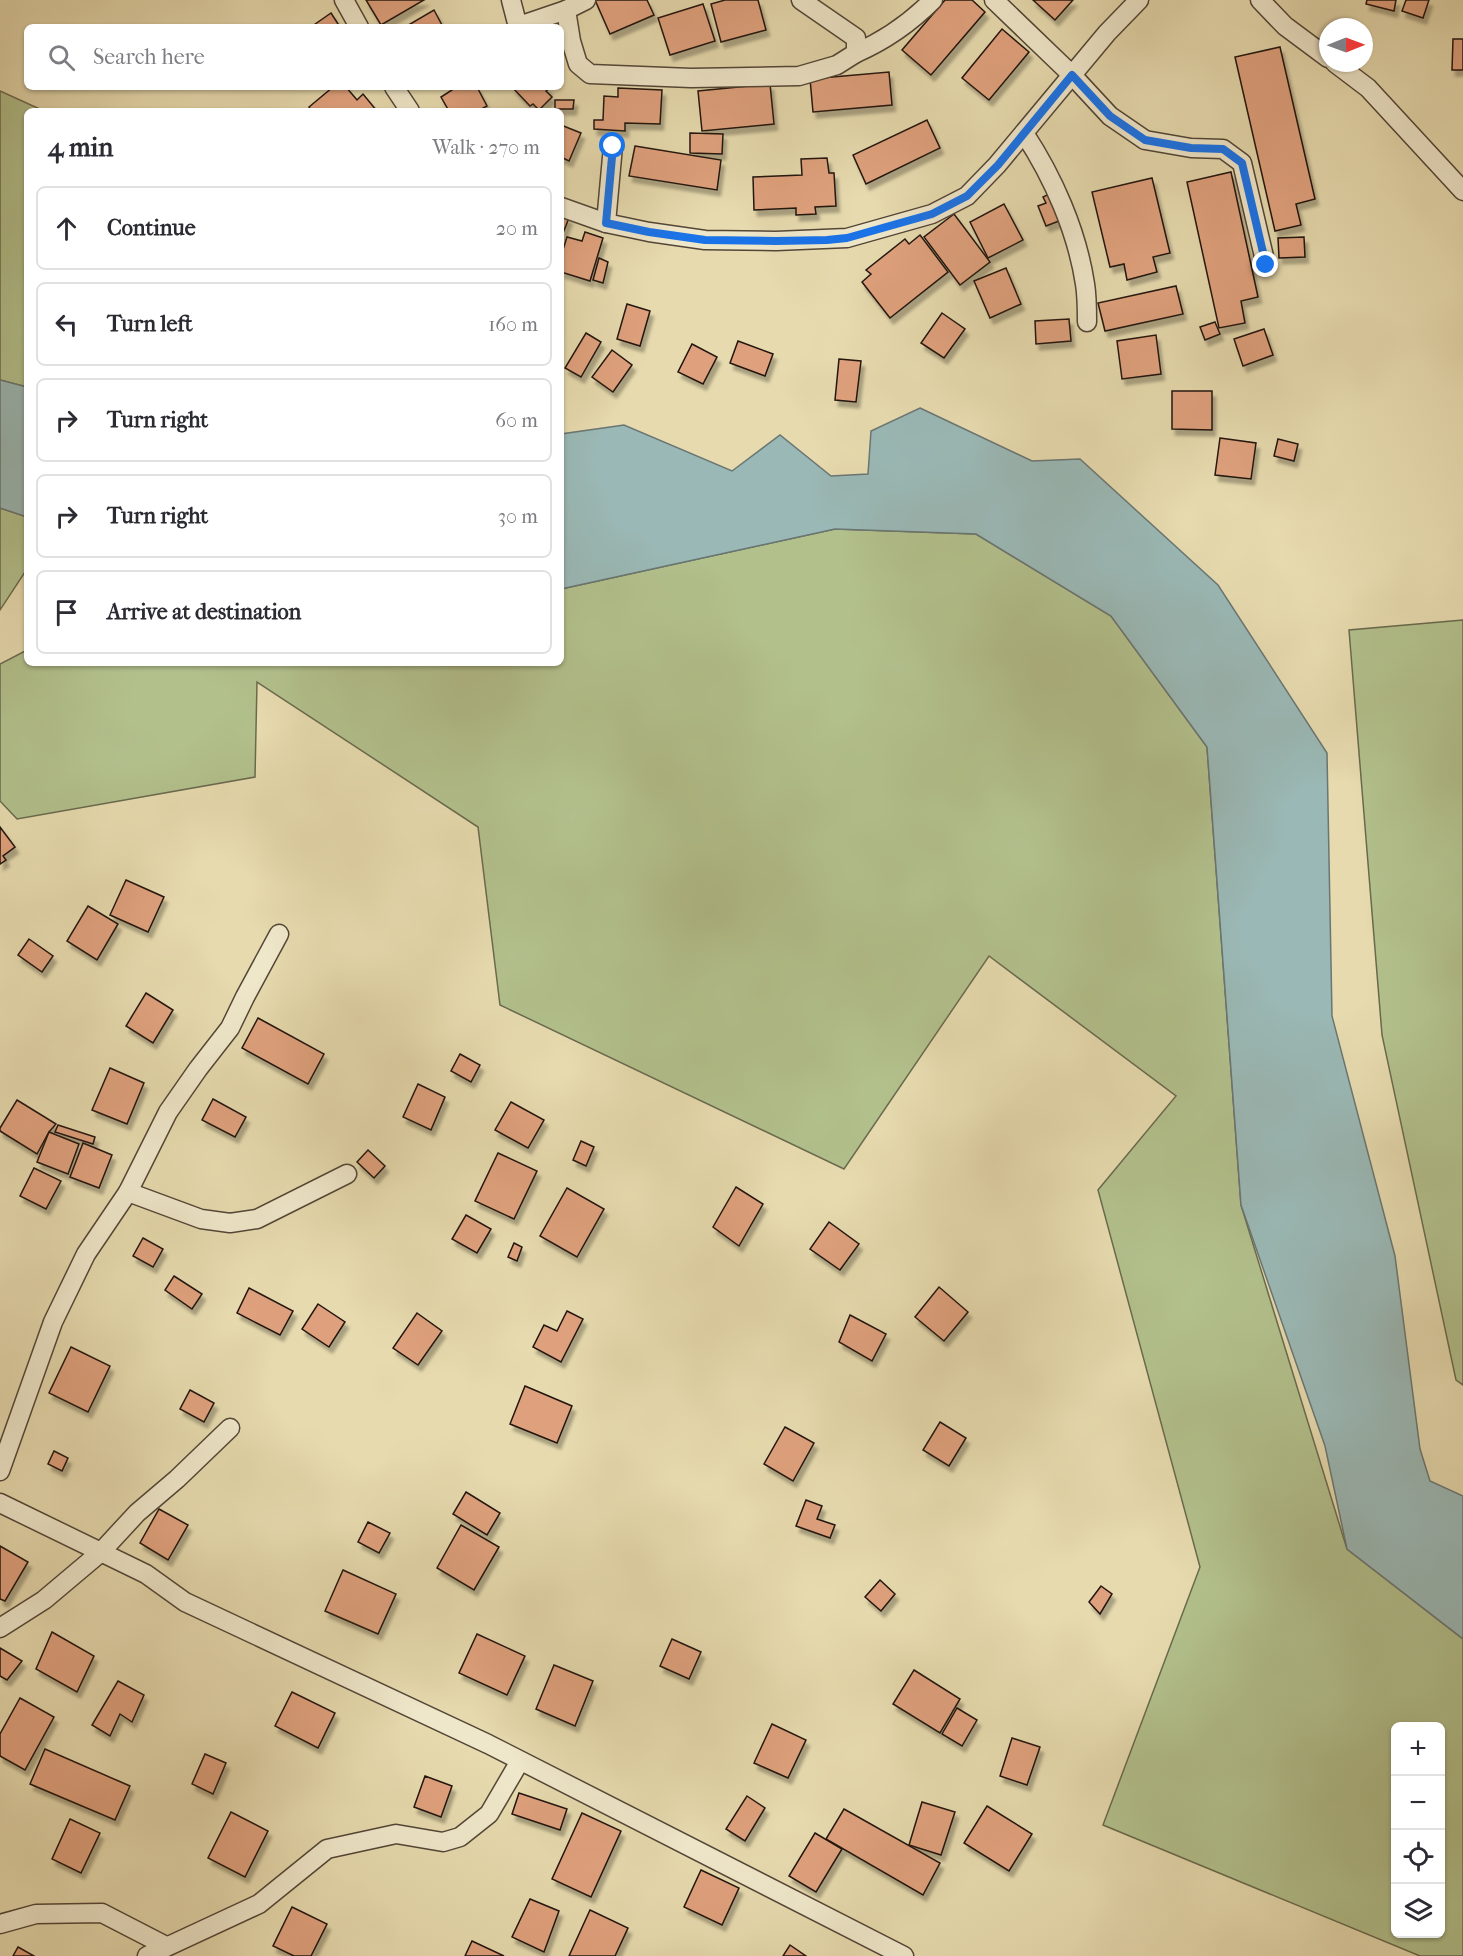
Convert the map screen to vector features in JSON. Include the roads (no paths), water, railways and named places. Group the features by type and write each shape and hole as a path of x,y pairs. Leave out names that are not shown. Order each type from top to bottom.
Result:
{"street":[{"path":"344,0 357,24"},
{"path":"511,0 517,24"},
{"path":"526,24 586,0"},
{"path":"801,0 856,38 856,53"},
{"path":"566,10 571,41 578,64 590,74 691,78 799,76 837,65 880,42 910,22 933,0"},
{"path":"994,0 1072,75 1110,116 1145,140 1191,148 1223,149 1242,163 1266,265"},
{"path":"564,208 606,223 705,240 776,241 847,238 932,214 967,196 998,165 1107,33 1139,0"},
{"path":"1260,0 1285,26 1319,51"},
{"path":"1347,72 1368,88 1463,191"},
{"path":"396,90 408,108"},
{"path":"1024,133 1040,157 1063,207 1085,284 1087,322"},
{"path":"606,223 613,146"},
{"path":"0,1471 53,1322 86,1254 128,1192 168,1112 230,1028 279,934"},
{"path":"128,1192 201,1219 230,1223 257,1220 348,1174"},
{"path":"0,1628 44,1600 101,1552 137,1514 230,1428"},
{"path":"0,1503 146,1574 185,1602 488,1744 904,1956"},
{"path":"147,1956 259,1904 327,1849 396,1834 443,1842 460,1837 489,1814 520,1761"},
{"path":"0,1924 36,1914 102,1913 166,1946"}],"water":[{"path":"0,380 24,386 24,516 0,508"},
{"path":"920,408 1032,461 1080,459 1218,585 1327,753 1332,1016 1395,1256 1420,1449 1430,1481 1463,1496 1463,1639 1347,1549 1325,1446 1241,1205 1207,747 1111,616 976,534 835,529 564,588 564,434 624,425 732,471 780,435 831,476 868,474 871,431"}]}
